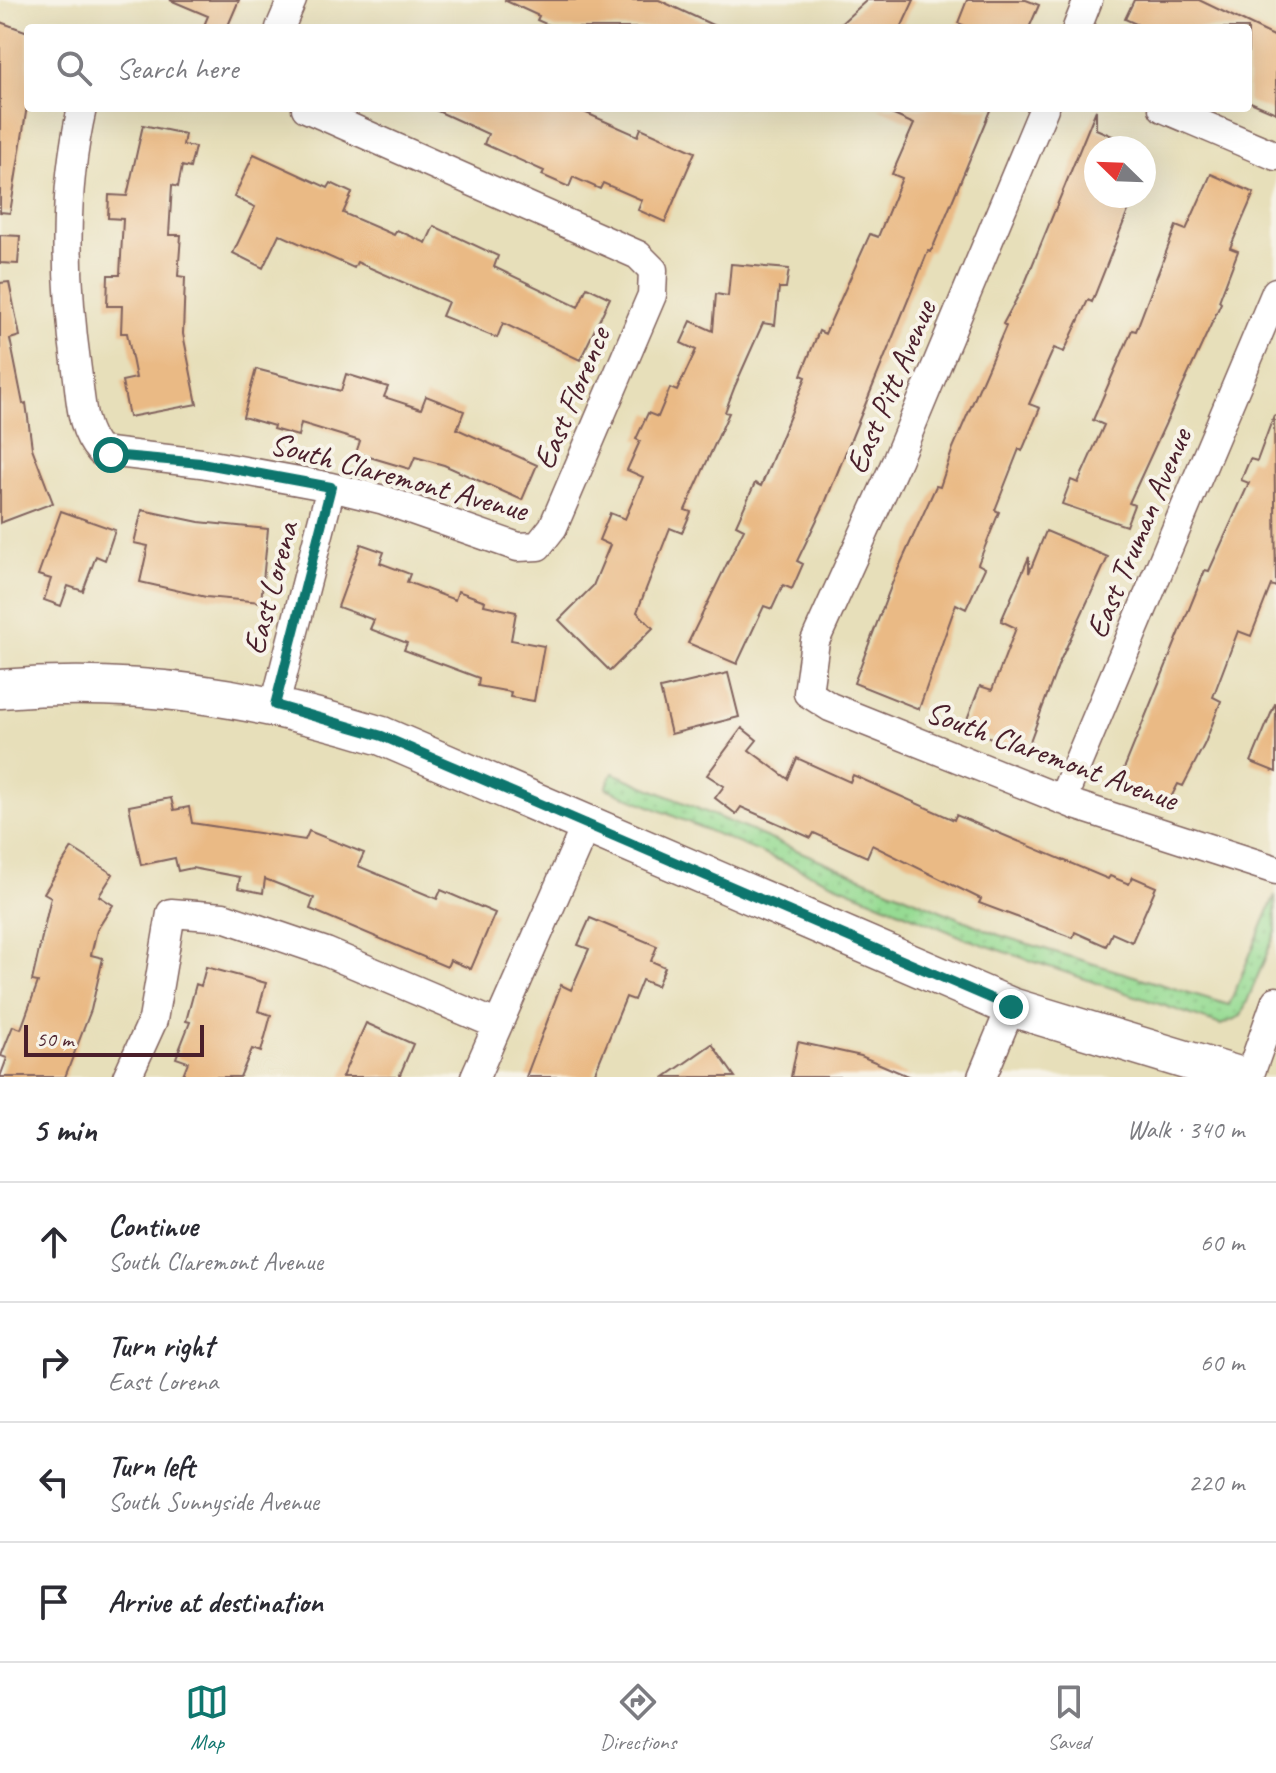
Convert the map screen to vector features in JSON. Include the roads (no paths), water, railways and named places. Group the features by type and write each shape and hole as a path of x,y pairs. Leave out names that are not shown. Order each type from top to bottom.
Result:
{"street":[{"path":"282,24 292,0"},
{"path":"1079,24 1088,0"},
{"name":"South Claremont Avenue","path":"81,112 67,215 67,302 84,426 100,451 201,463 331,487 384,500 518,547 538,546"},
{"name":"East Florence","path":"315,112 638,255 653,270 652,295 553,527 538,546"},
{"name":"East Pitt Avenue","path":"808,693 815,641 897,460 1042,112"},
{"path":"1172,112 1276,156"},
{"name":"East Truman Avenue","path":"1062,800 1276,292"},
{"name":"East Lorena","path":"275,705 331,487"},
{"path":"0,689 118,686 224,695 275,705 382,736 1011,1007 1242,1077"},
{"name":"South Claremont Avenue","path":"808,693 830,707 1062,800 1276,870"},
{"path":"475,1077 586,825"},
{"path":"127,1077 153,1020 171,913 223,917 311,947 498,1025"},
{"path":"1249,1077 1276,1001"},
{"path":"982,1077 1011,1007"}]}
